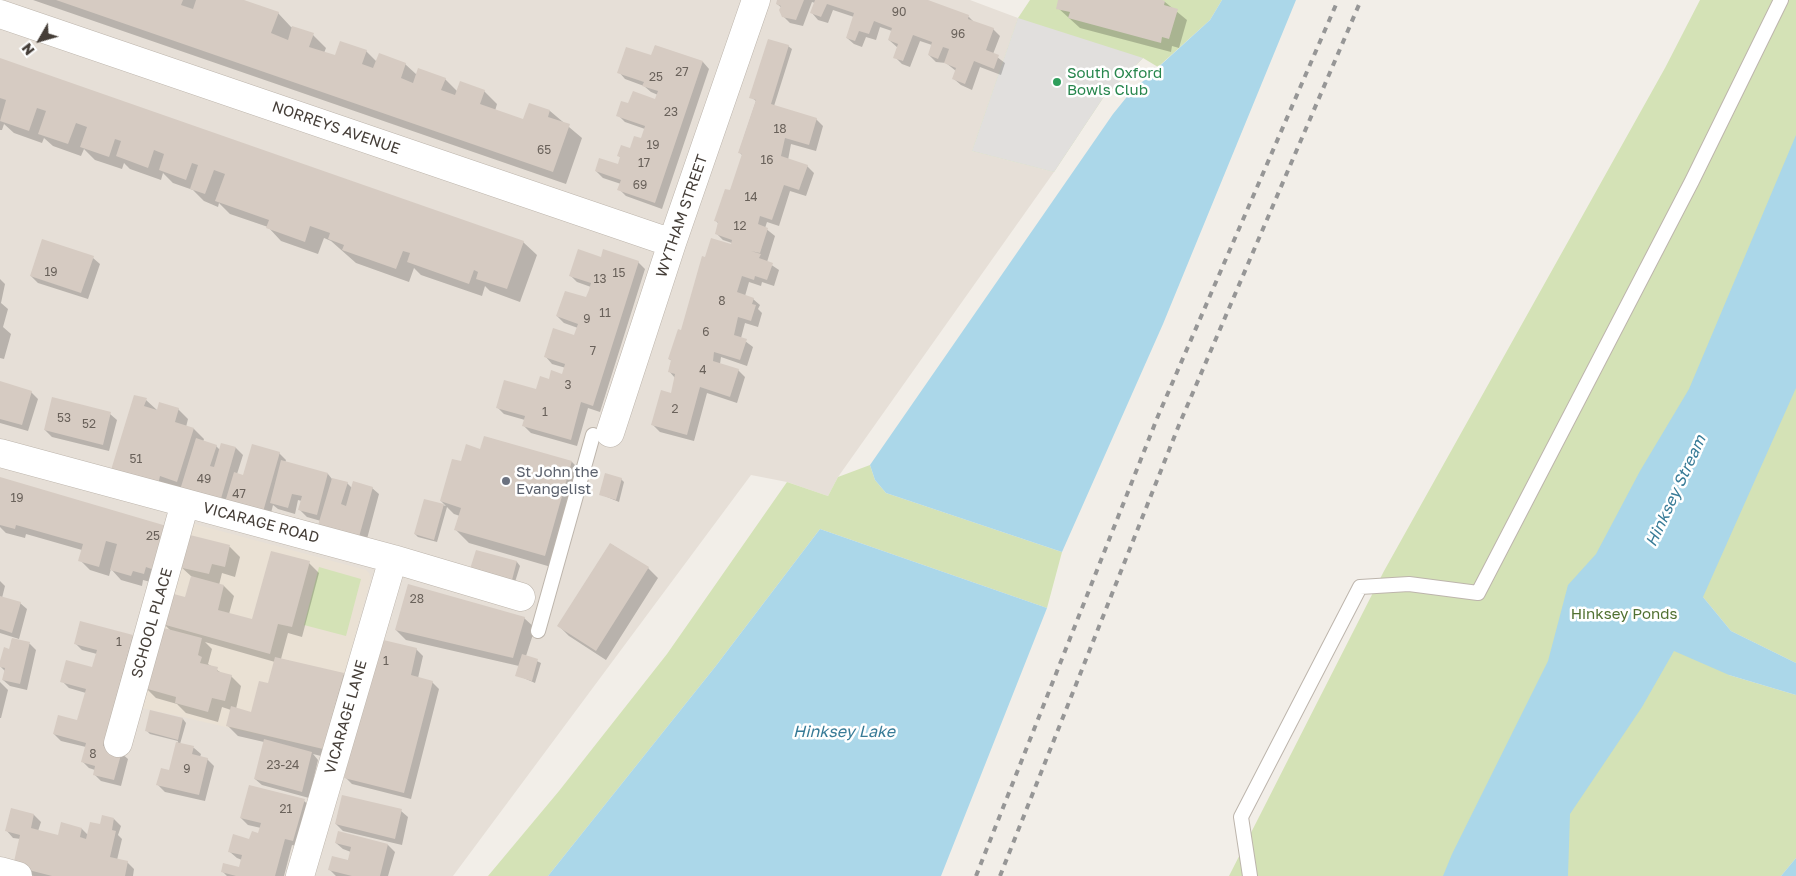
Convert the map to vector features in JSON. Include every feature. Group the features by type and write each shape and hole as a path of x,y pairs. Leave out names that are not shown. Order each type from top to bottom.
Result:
{"street":[{"name":"WYTHAM STREET","path":"602,434 672,243 756,0"},
{"name":"NORREYS AVENUE","path":"0,14 672,243"},
{"name":"VICARAGE ROAD","path":"0,453 393,559 533,600"},
{"name":"SCHOOL PLACE","path":"118,743 185,503"},
{"name":"VICARAGE LANE","path":"300,876 393,559"},
{"path":"0,871 18,876"}],"lane":[{"path":"1250,876 1241,817 1360,587 1409,584 1478,593 1692,181 1781,0"},
{"path":"538,631 533,600 602,434"}],"shaded area":[{"path":"0,0 970,0 1018,18 972,151 1054,172 838,477 828,496 787,482 751,475 453,876 0,876"},
{"name":"South Oxford Bowls Club","path":"1018,18 1143,58 1103,98 1054,172 972,151"},
{"path":"191,523 366,570 369,573 371,579 323,749 138,707"}],"green space":[{"name":"South Oxford Bowls Club","path":"1030,0 1222,0 1210,20 1158,67 1143,58 1103,98 1054,172 972,151 1018,18"},
{"path":"1700,0 1796,0 1796,663 1731,631 1703,597 1729,675 1796,695 1796,858 1781,876 1229,876 1384,571 1665,68"},
{"path":"870,465 875,480 886,493 1062,552 1047,608 820,529 715,667 548,876 488,876 559,791 667,654 787,482 828,496 838,477"},
{"path":"319,567 361,579 346,636 304,625"}],"water":[{"path":"1222,0 1296,0 1163,324 1062,552 886,493 875,480 870,465 1113,114 1130,93 1210,20"},
{"name":"Hinksey Ponds","path":"1796,135 1796,388 1703,597 1731,631 1796,663 1796,695 1729,675 1674,651 1642,707 1570,814 1568,876 1443,876 1452,854 1548,661 1568,585 1596,554 1640,471 1689,389"},
{"name":"Hinksey Lake","path":"820,529 1047,608 941,876 548,876 715,667"},
{"path":"1796,858 1796,876 1781,876"}],"building":[{"path":"56,0 183,0 181,5 193,9 196,0 244,0 279,12 271,33 288,40 292,26 314,33 309,47 335,55 340,41 367,50 362,64 373,68 379,53 406,63 401,78 413,83 418,68 446,78 441,90 455,95 460,81 485,90 480,104 523,119 529,103 550,110 548,117 570,124 553,172"},
{"path":"777,0 804,0 796,20 782,17 779,10 781,6 776,4"},
{"path":"815,0 928,0 969,15 968,19 994,28 986,50 999,55 994,69 974,61 965,84 952,79 956,68 944,63 949,49 943,47 938,59 928,55 932,42 913,35 903,61 893,58 898,44 888,40 892,28 874,21 869,34 859,31 855,41 846,38 854,13 827,4 821,17 810,13"},
{"path":"1058,0 1162,0 1165,1 1164,5 1178,9 1169,39 1162,37 1161,43 1068,18 1070,12 1056,9"},
{"path":"768,39 789,45 771,104 817,118 809,145 785,138 781,156 808,165 799,190 784,185 772,220 760,216 758,224 768,228 760,253 751,251 761,254 759,258 773,263 767,280 755,276 754,280 742,276 737,292 754,298 752,304 756,305 751,321 738,317 734,335 747,339 740,360 714,352 713,361 739,369 730,397 700,387 687,435 651,425 661,390 671,393 675,374 668,372 671,360 668,359 678,329 681,330 702,256 705,257 711,238 731,244 732,240 715,234 718,222 714,221 725,189 730,190 742,154 738,153 756,100 749,98"},
{"path":"655,45 703,61 655,203 617,190 621,180 595,171 599,158 618,164 620,157 617,156 621,145 630,148 634,136 641,138 645,126 616,116 621,101 628,103 633,91 655,99 658,91 642,86 644,82 617,73 626,47 651,55"},
{"path":"0,58 524,241 507,289 476,279 478,272 474,270 469,284 407,262 410,253 403,251 396,269 342,250 344,245 328,239 330,233 310,226 305,242 266,228 269,220 215,201 225,174 214,170 205,194 190,189 198,165 192,163 186,180 159,170 164,154 154,150 148,168 116,156 121,141 115,139 109,157 80,147 87,127 76,123 68,144 38,134 46,111 37,108 29,131 0,121 6,100 0,98"},
{"path":"42,239 94,256 81,293 30,276"},
{"path":"578,249 601,257 603,249 639,261 593,406 581,402 571,440 522,426 525,416 496,408 504,380 536,389 540,376 549,379 551,370 562,374 565,364 544,357 553,328 574,335 578,324 556,316 565,291 586,297 589,290 591,283 569,276"},
{"path":"0,381 32,391 22,425 0,419"},
{"path":"134,395 147,398 144,406 157,410 159,402 179,408 175,422 194,428 177,482 160,476 158,485 111,470"},
{"path":"52,397 111,412 103,445 44,430"},
{"name":"St John the Evangelist","path":"484,436 572,461 545,556 454,530 461,508 440,501 452,459 461,461 466,444 480,449"},
{"path":"196,438 217,445 210,466 214,467 221,443 236,447 220,502 180,490"},
{"path":"252,444 280,452 261,519 223,509 234,472 243,475"},
{"path":"281,460 328,473 317,515 298,510 302,496 292,494 288,508 270,503"},
{"path":"605,473 622,478 616,500 599,495"},
{"path":"0,477 170,527 157,571 146,567 144,574 133,571 131,576 110,570 117,544 106,541 99,567 78,561 83,544 16,525 15,529 0,525"},
{"path":"332,478 348,482 341,504 346,506 353,481 373,487 357,544 316,532"},
{"path":"424,499 444,504 434,540 414,534"},
{"path":"190,535 230,545 225,567 212,564 209,574 178,567 183,549 187,550"},
{"path":"610,543 649,567 596,651 557,626"},
{"path":"476,550 517,561 512,580 470,569"},
{"path":"271,551 310,561 292,627 278,624 270,654 162,624 170,593 185,597 191,576 224,585 218,610 252,619"},
{"path":"408,584 525,617 513,658 395,630"},
{"path":"0,596 21,602 12,633 0,629"},
{"path":"80,621 133,635 103,746 122,751 114,780 93,775 95,766 81,762 86,743 53,734 58,715 77,720 86,689 60,682 66,660 92,667 97,650 74,644"},
{"path":"160,627 202,638 198,655 202,657 200,663 218,667 217,671 232,675 225,701 212,698 208,712 175,703 176,697 144,688"},
{"path":"12,638 30,642 20,684 2,680 5,668 0,667 0,661 4,647 9,649"},
{"path":"379,639 417,648 411,675 433,681 404,793 344,778"},
{"path":"522,654 538,659 532,681 515,676"},
{"path":"275,657 344,673 323,749 226,726 231,706 251,712 259,681 268,683"},
{"path":"150,710 183,718 178,740 145,731"},
{"path":"264,739 312,752 302,792 254,779"},
{"path":"176,742 194,746 192,754 208,758 199,795 156,785 161,768 169,770"},
{"path":"249,785 305,799 293,841 285,839 275,876 236,876 221,872 223,863 239,867 242,855 228,852 233,834 249,839 252,831 258,833 261,823 240,818"},
{"path":"342,795 402,809 395,839 335,824"},
{"path":"11,808 34,814 31,828 58,835 61,822 82,828 80,837 86,839 90,822 100,824 102,815 114,818 112,830 116,831 110,857 128,861 125,876 52,876 13,866 20,835 5,831"},
{"path":"338,831 388,844 380,876 352,876 328,870 332,856 348,860 351,847 335,843"}],"railway":[{"path":"976,876 1158,416 1338,0"},
{"path":"1000,876 1179,425 1361,0"}],"place":[{"name":"South Oxford Bowls Club","path":"1057,82"},
{"name":"St John the Evangelist","path":"506,481"}],"water label":[{"name":"Hinksey Stream","path":"1676,491"}]}
